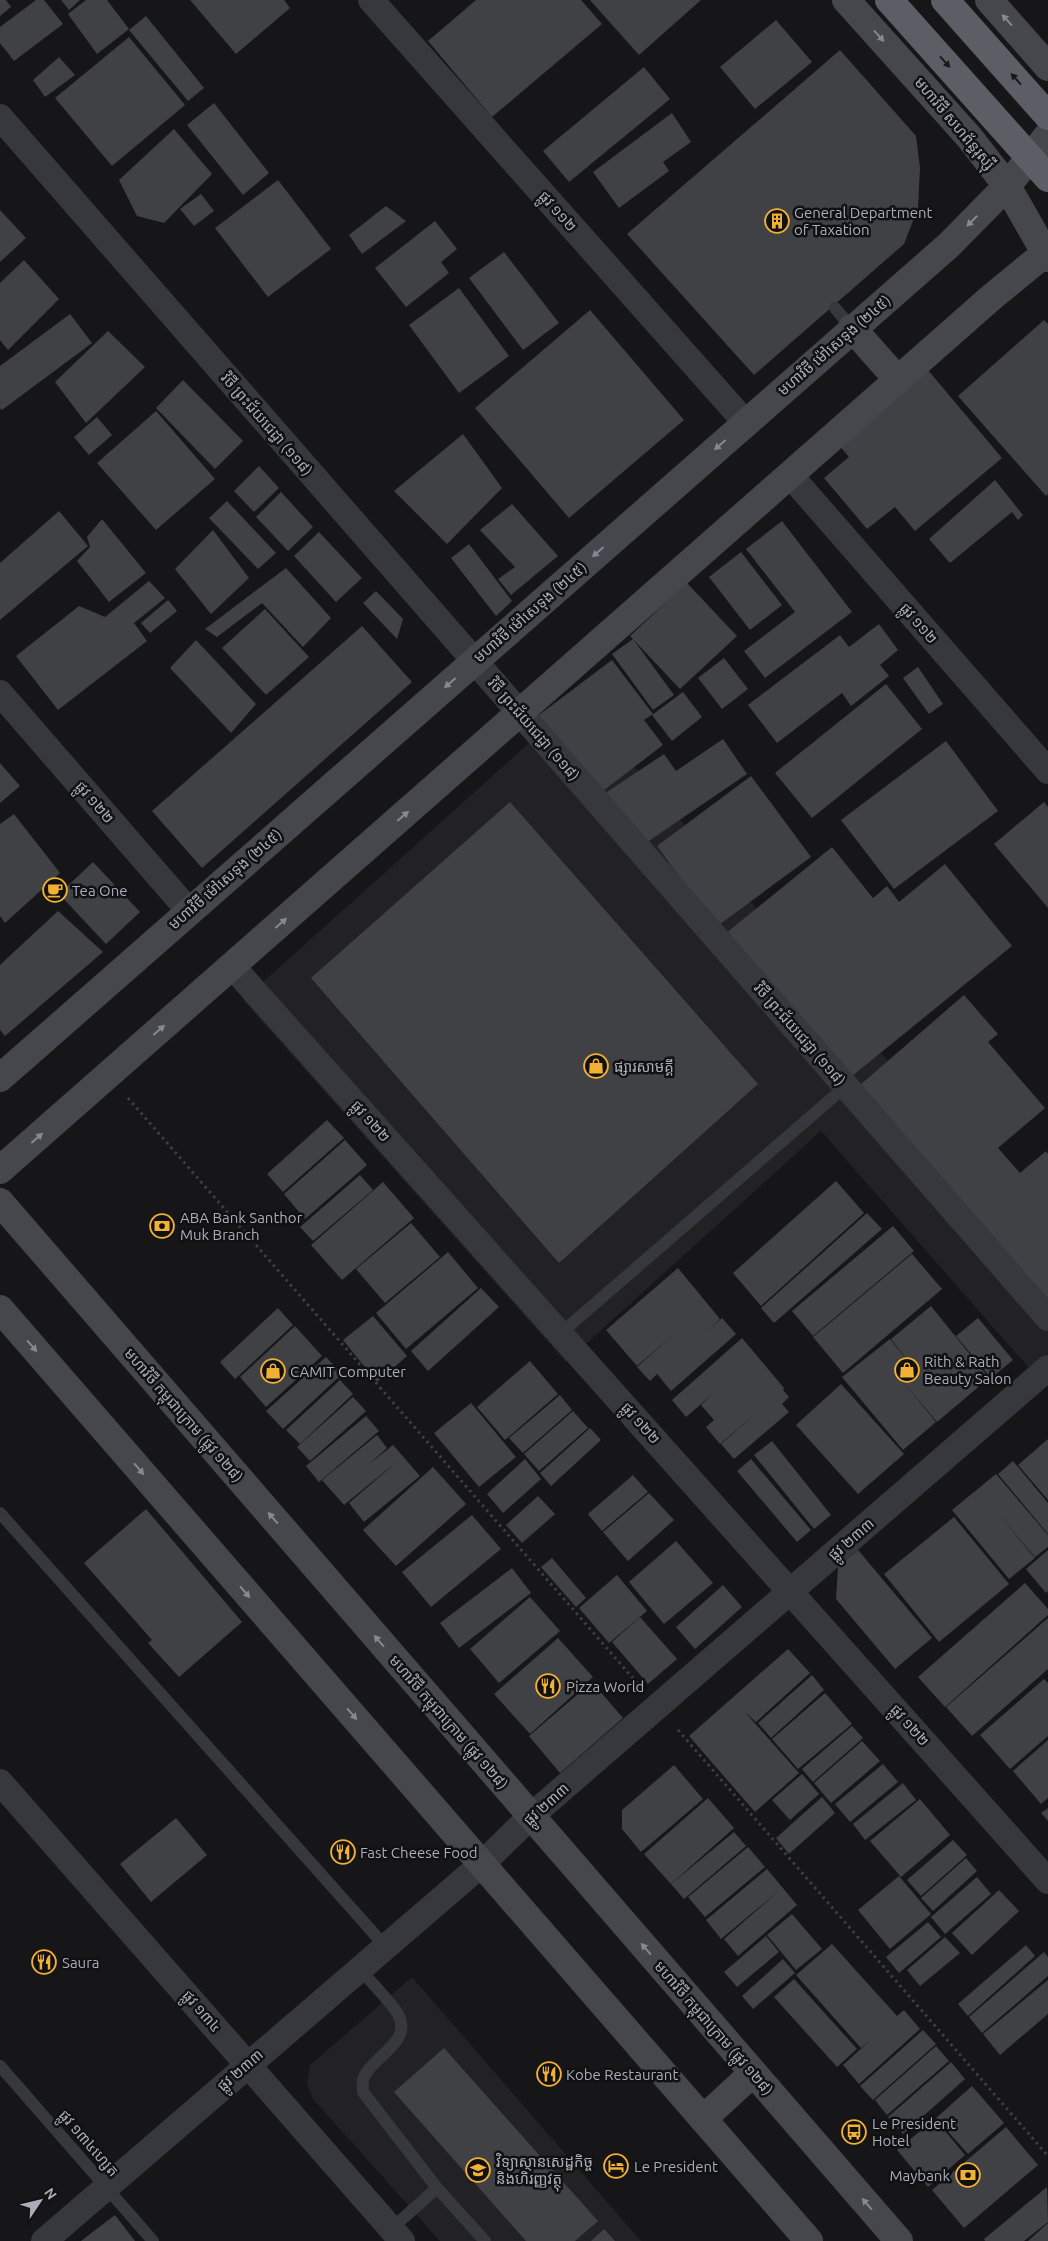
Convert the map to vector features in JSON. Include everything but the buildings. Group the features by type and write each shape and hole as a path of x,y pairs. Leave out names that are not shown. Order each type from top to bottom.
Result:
{"highway":[{"name":"មហាវិថី សហព័ន្ធរុស្ស៊ី","path":"889,0 1048,178"},
{"path":"945,0 1048,116"}],"main road":[{"name":"មហាវិថី សហព័ន្ធរុស្ស៊ី","path":"846,0 969,137 1007,186 1047,254"},
{"path":"989,0 1048,67"},
{"name":"មហាវិថី ម៉ៅសេទុង (២៤៥)","path":"0,1078 746,423 844,318 948,245 1007,186 1048,135"},
{"path":"0,1170 898,380 1047,254"},
{"path":"844,318 898,380"},
{"name":"មហាវិថី កម្ពុជាក្រោម (ផ្លូវ ១២៨)","path":"0,1202 899,2241"},
{"path":"0,1309 809,2241"},
{"path":"703,2119 753,2073"}],"street":[{"name":"ផ្លូវ ១១២","path":"371,0 746,423"},
{"name":"វិថី ព្រះជ័យជេដ្ធា (១១៨)","path":"0,117 1048,1318"},
{"name":"ផ្លូវ ១១២","path":"790,475 1048,771"},
{"name":"ផ្លូវ ១២២","path":"0,693 189,911"},
{"name":"ផ្លូវ ១២២","path":"232,966 1048,1881"},
{"name":"ផ្លូវ ២៣៣","path":"44,2241 248,2063 482,1864 531,1816 1048,1368"},
{"name":"ផ្លូវ ១៣៤","path":"0,1782 248,2063 396,2235"}],"lane":[{"path":"561,1333 846,1086"},
{"path":"0,1513 385,1946"},
{"path":"359,1968 399,2015 402,2026 398,2040 370,2069 363,2080 363,2092 437,2188 485,2241"},
{"name":"ផ្លូវ ១៣៤ហ្សេត","path":"0,2066 152,2241"},
{"path":"396,2235 437,2188"}],"path":[{"path":"108,1075 1048,2156"}],"shaded area":[{"name":"ផ្សារសាមគ្គី","path":"577,700 1048,1247 1048,1378 1042,1383 821,1131 566,1362 243,1000"},
{"name":"វិទ្យាស្ថានសេដ្ឋកិច្ច និងហិរញ្ញវត្ថុ","path":"412,1977 641,2241 440,2241 313,2099 307,2084 310,2065"}],"place":[{"name":"General Department of Taxation","path":"777,221"},
{"name":"Tea One","path":"55,890"},
{"name":"ផ្សារសាមគ្គី","path":"596,1066"},
{"name":"ABA Bank Santhor Muk Branch","path":"162,1226"},
{"name":"Rith & Rath Beauty Salon","path":"907,1370"},
{"name":"CAMIT Computer","path":"273,1371"},
{"name":"Pizza World","path":"548,1686"},
{"name":"Fast Cheese Food","path":"343,1852"},
{"name":"Saura","path":"44,1962"},
{"name":"Kobe Restaurant","path":"549,2074"},
{"name":"Le President Hotel","path":"854,2132"},
{"name":"Le President","path":"616,2166"},
{"name":"វិទ្យាស្ថានសេដ្ឋកិច្ច និងហិរញ្ញវត្ថុ","path":"478,2170"},
{"name":"Maybank","path":"968,2175"}]}
